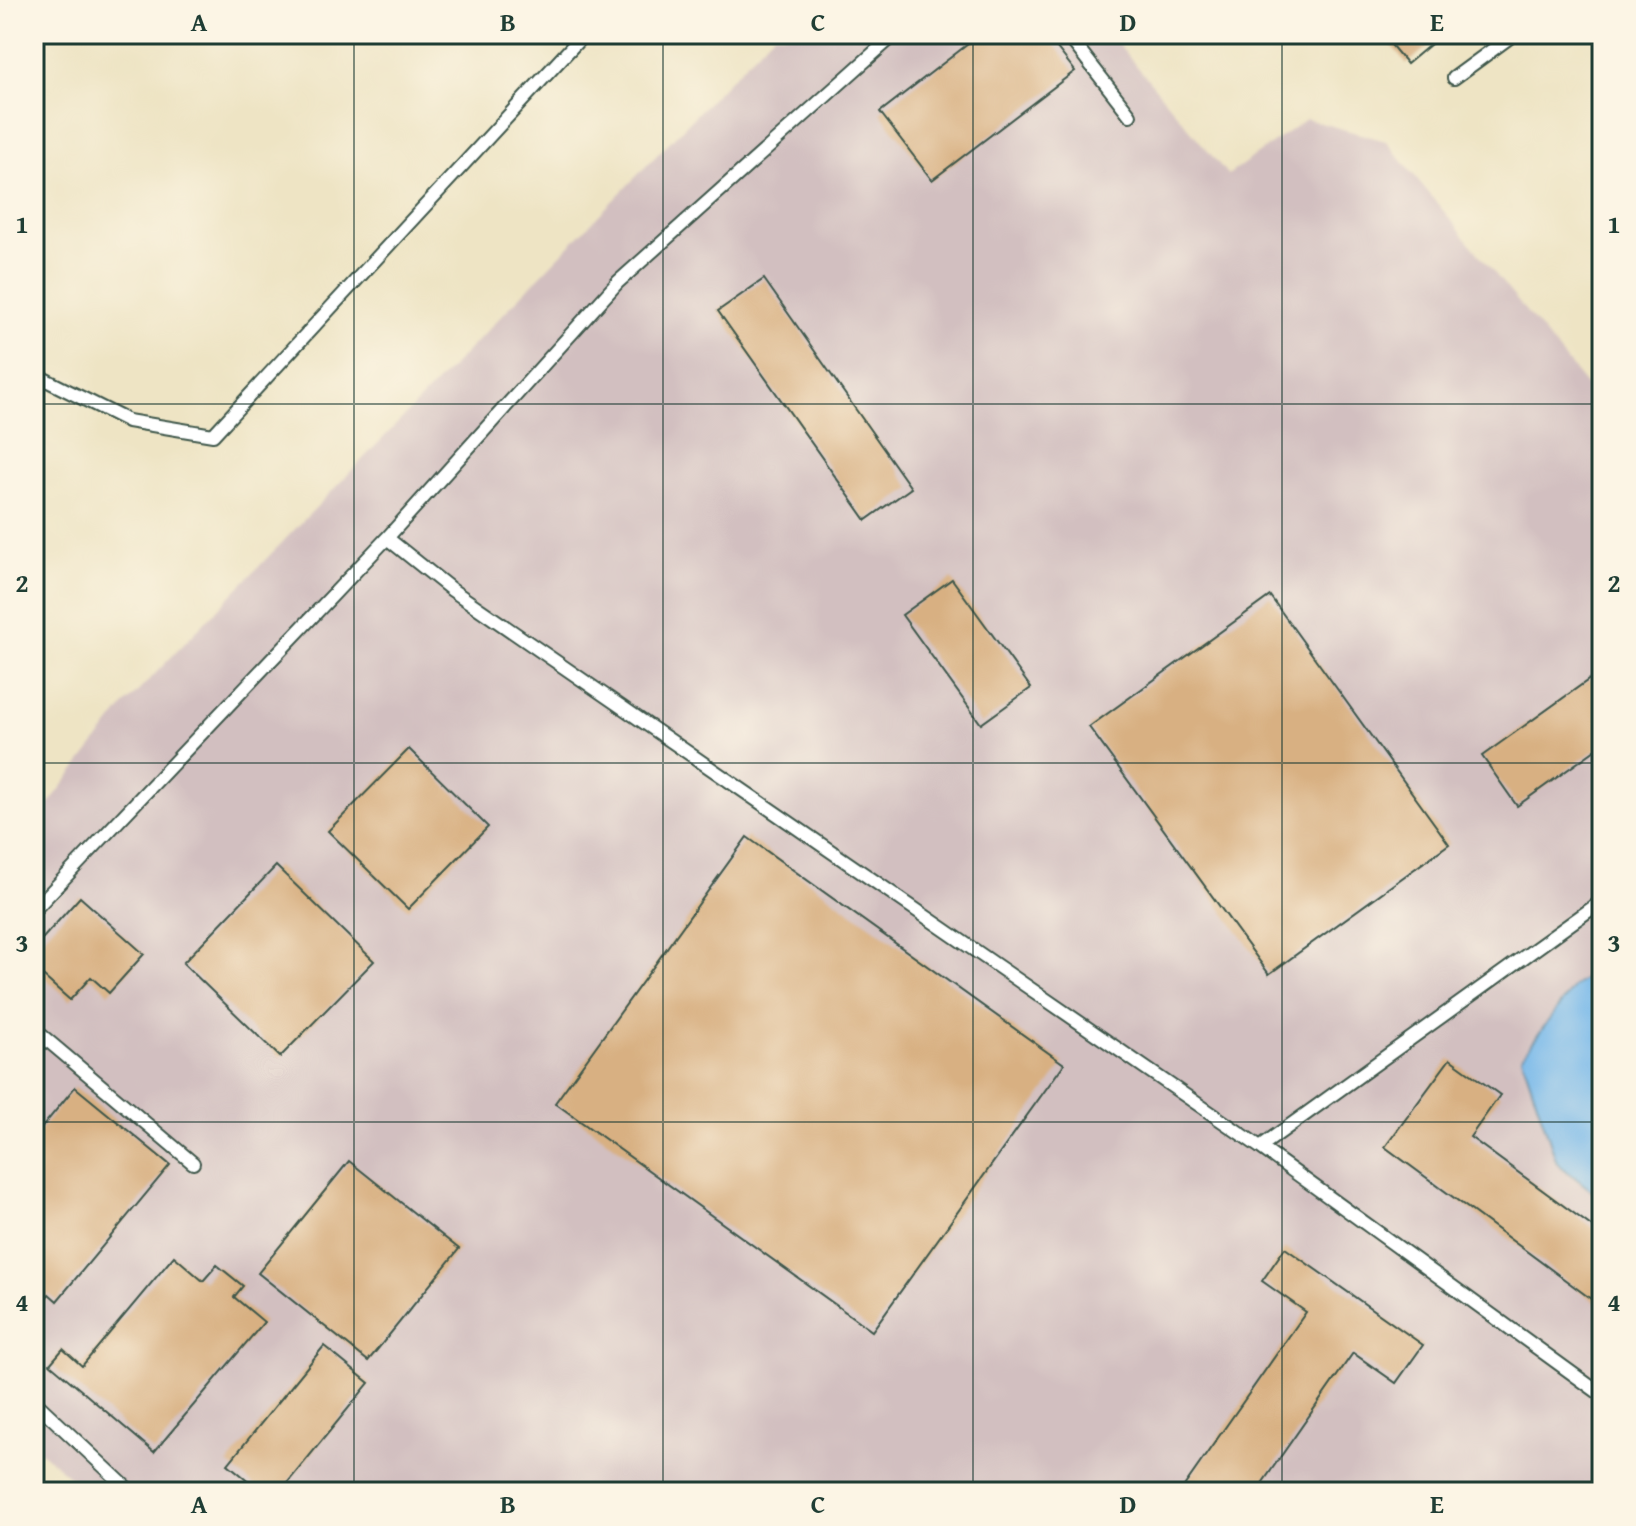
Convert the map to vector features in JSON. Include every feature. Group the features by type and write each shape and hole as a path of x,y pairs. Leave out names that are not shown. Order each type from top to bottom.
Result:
{"lane":[{"path":"34,380 42,378 128,421 213,435 584,34"},
{"path":"34,910 387,538 618,282 895,34"},
{"path":"1067,34 1130,115"},
{"path":"1454,78 1514,34"},
{"path":"387,538 452,590 1260,1147 1602,1395"},
{"path":"1260,1147 1602,901"},
{"path":"34,1029 193,1163"},
{"path":"34,1401 131,1492"}],"shaded area":[{"path":"774,34 1110,34 1228,175 1306,119 1386,141 1602,404 1602,1492 87,1492 34,1446 34,823 125,705"}],"water":[{"path":"1602,968 1602,1199 1557,1163 1522,1057 1574,986"}],"building":[{"path":"981,34 1046,34 1075,71 932,180 880,112"},
{"path":"1382,34 1443,34 1407,64"},
{"path":"764,279 911,488 866,520 718,311"},
{"path":"952,579 1031,688 981,724 902,615"},
{"path":"1270,596 1449,844 1269,974 1089,727"},
{"path":"1594,676 1602,687 1602,745 1517,806 1482,756"},
{"path":"409,749 488,827 408,909 328,831"},
{"path":"747,837 1064,1064 872,1331 555,1103"},
{"path":"276,866 374,961 280,1057 183,963"},
{"path":"80,897 144,954 109,993 91,977 70,1000 34,968 34,948"},
{"path":"1450,1059 1500,1095 1470,1137 1602,1234 1602,1307 1385,1147"},
{"path":"75,1087 170,1165 57,1301 49,1294 34,1312 34,1137"},
{"path":"349,1161 459,1249 368,1361 258,1273"},
{"path":"1285,1248 1423,1345 1396,1383 1353,1353 1256,1492 1180,1492 1306,1312 1262,1281"},
{"path":"174,1256 203,1281 217,1265 243,1286 234,1297 264,1322 154,1452 50,1364 63,1349 82,1366"},
{"path":"324,1346 369,1383 280,1492 262,1492 228,1464"}]}
